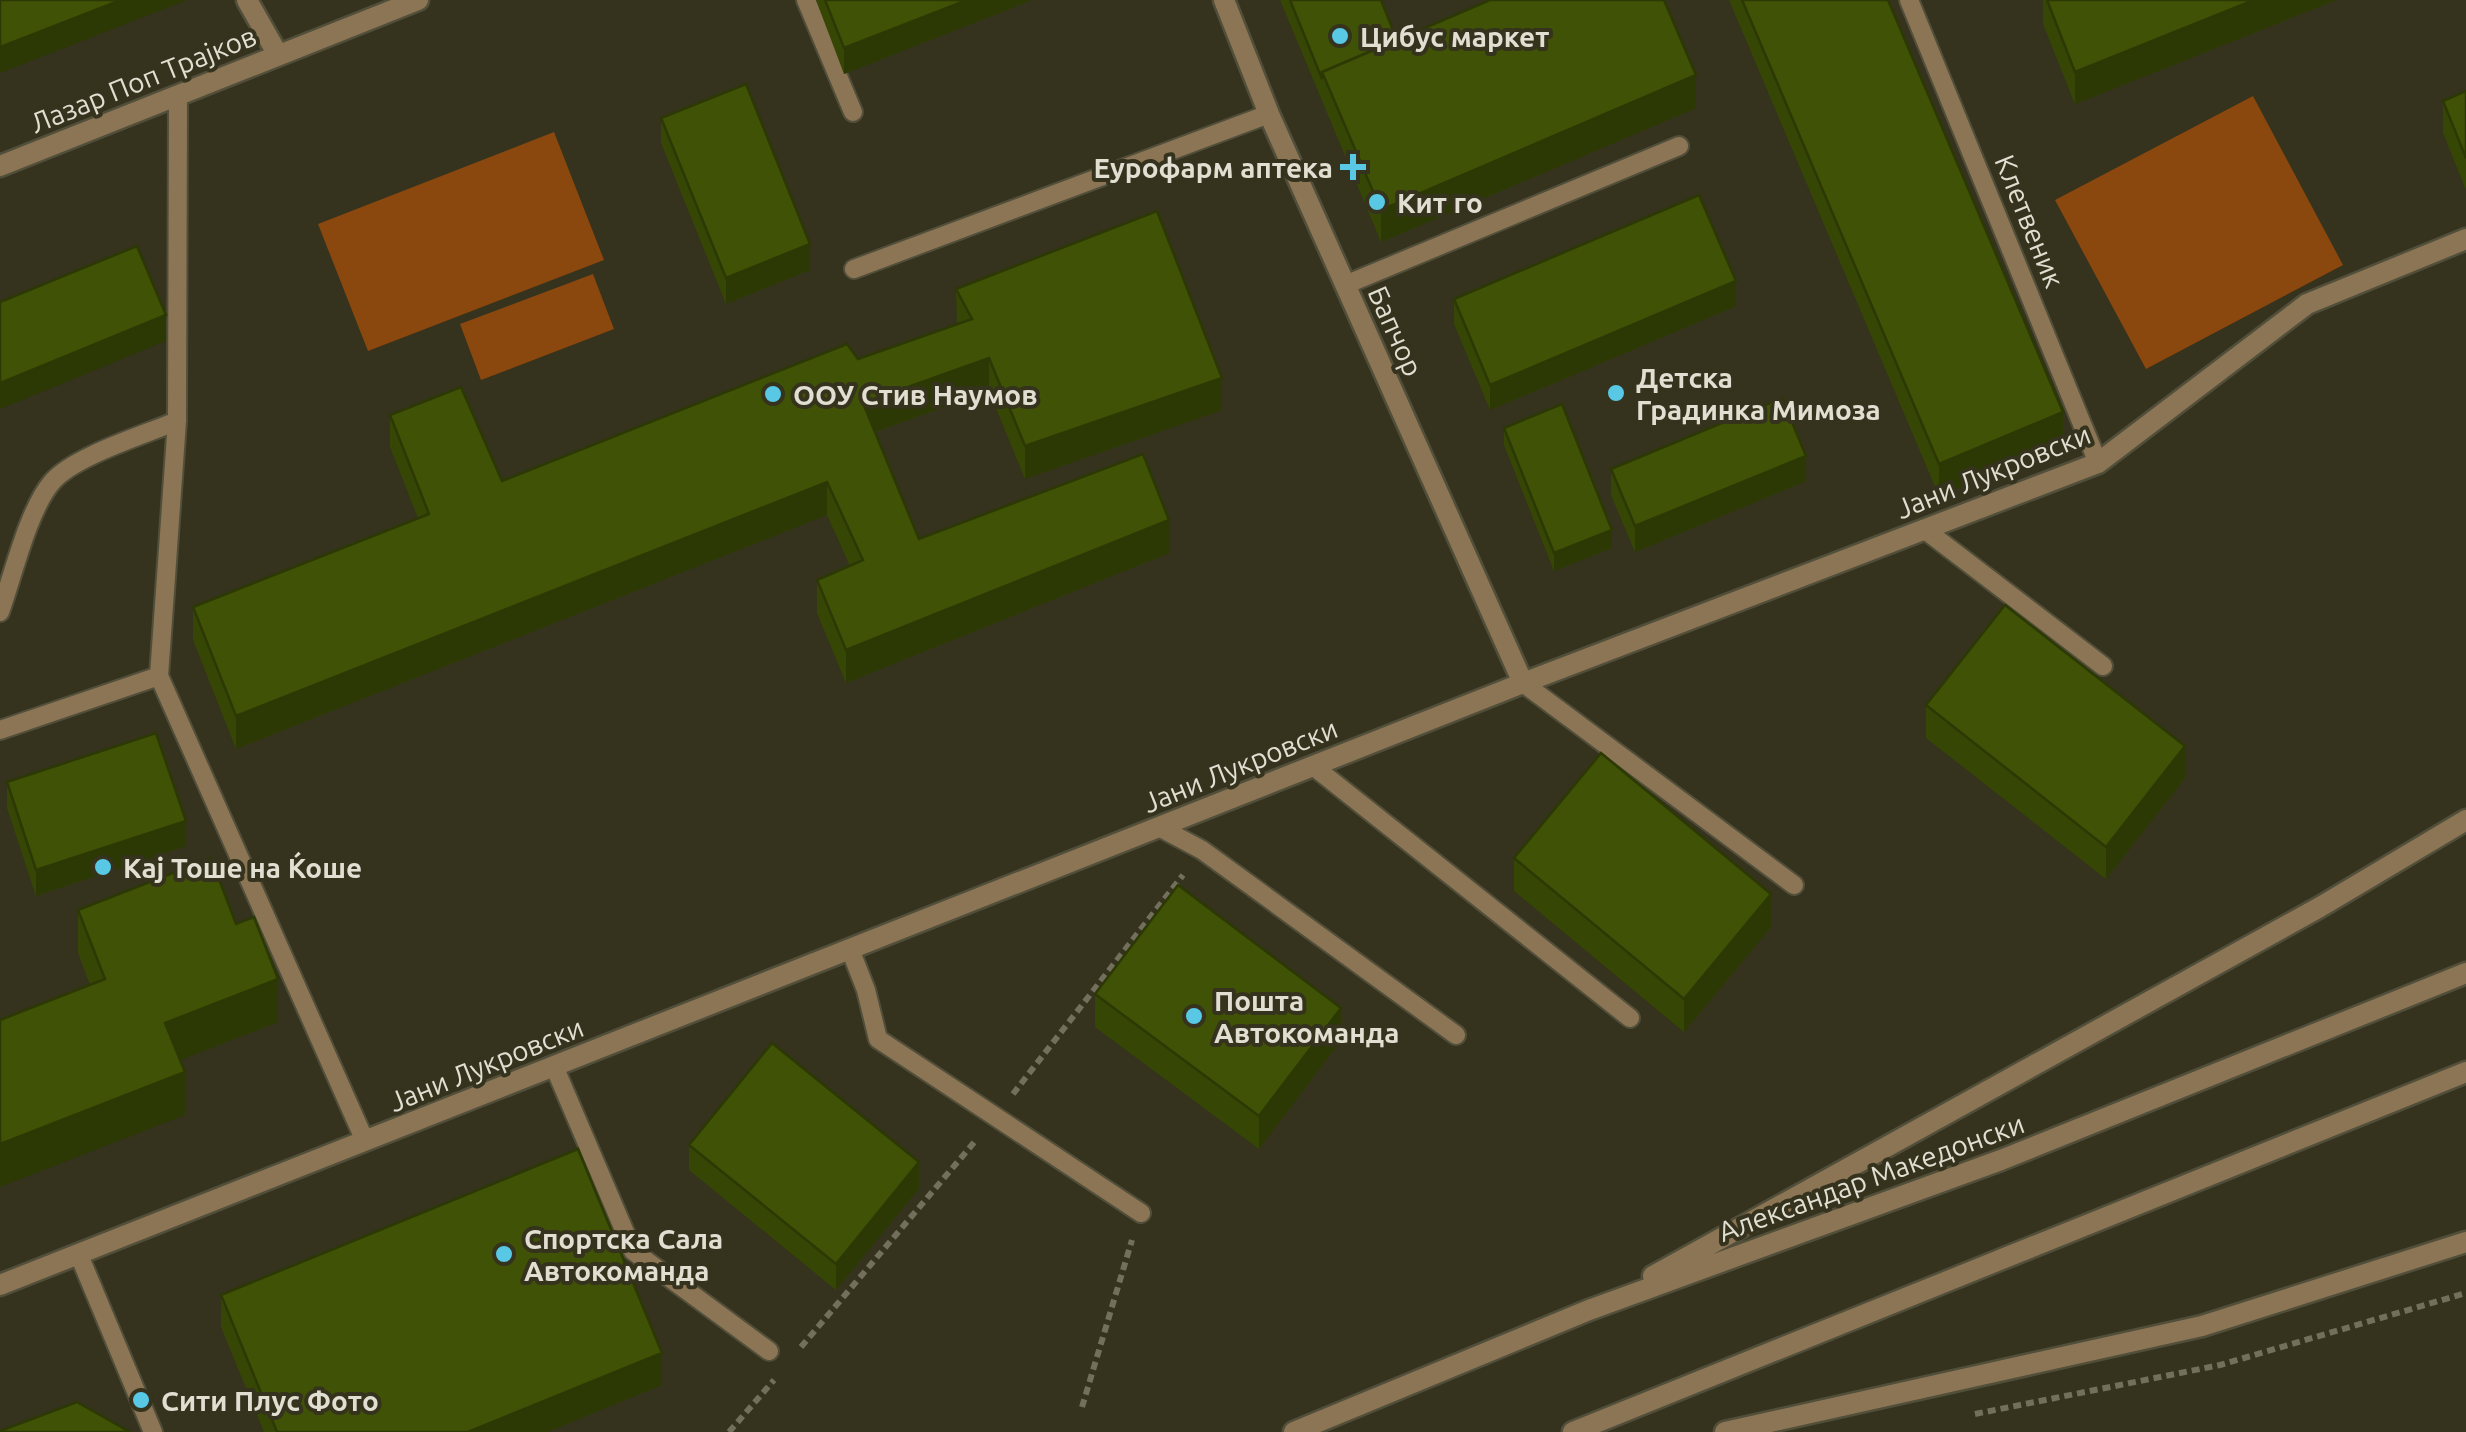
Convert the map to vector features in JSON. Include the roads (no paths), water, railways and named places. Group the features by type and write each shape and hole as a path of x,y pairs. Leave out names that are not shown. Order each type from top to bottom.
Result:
{"street":[{"path":"247,0 278,55"},
{"name":"Лазар Поп Трајков","path":"0,166 418,0"},
{"name":"Бапчор","path":"1224,0 1269,114 1523,683"},
{"name":"Јани Лукровски","path":"0,1285 1523,683 2098,463 2307,304 2466,240"},
{"path":"1589,1310 1950,1114 2466,820"},
{"name":"Александар Македонски","path":"1294,1432 1589,1310 2001,1160 2466,973"},
{"path":"1573,1432 2466,1072"},
{"path":"1725,1432 1796,1424 2202,1326 2466,1242"}],"lane":[{"path":"806,0 853,112"},
{"name":"Клетвеник","path":"1909,0 2098,463"},
{"path":"178,95 177,421 159,676 365,1141"},
{"path":"854,269 1269,114"},
{"path":"1345,285 1679,146"},
{"path":"0,612 41,499 53,480 72,466 177,421"},
{"path":"1924,530 2103,666"},
{"path":"0,730 159,676"},
{"path":"1523,683 1794,884"},
{"path":"1313,766 1630,1018"},
{"path":"1159,827 1202,850 1456,1036"},
{"path":"850,950 866,990 878,1039 1141,1213"},
{"path":"554,1066 633,1250 769,1351"},
{"path":"79,1254 153,1432"}],"place":[{"name":"Цибус маркет","path":"1340,36"},
{"name":"Еурофарм аптека","path":"1353,167"},
{"name":"Кит го","path":"1377,202"},
{"name":"Детска Градинка Мимоза","path":"1616,393"},
{"name":"ООУ Стив Наумов","path":"773,394"},
{"name":"Кај Тоше на Ќоше","path":"103,867"},
{"name":"Пошта Автокоманда","path":"1194,1016"},
{"name":"Спортска Сала Автокоманда","path":"504,1254"},
{"name":"Сити Плус Фото","path":"141,1400"}]}
